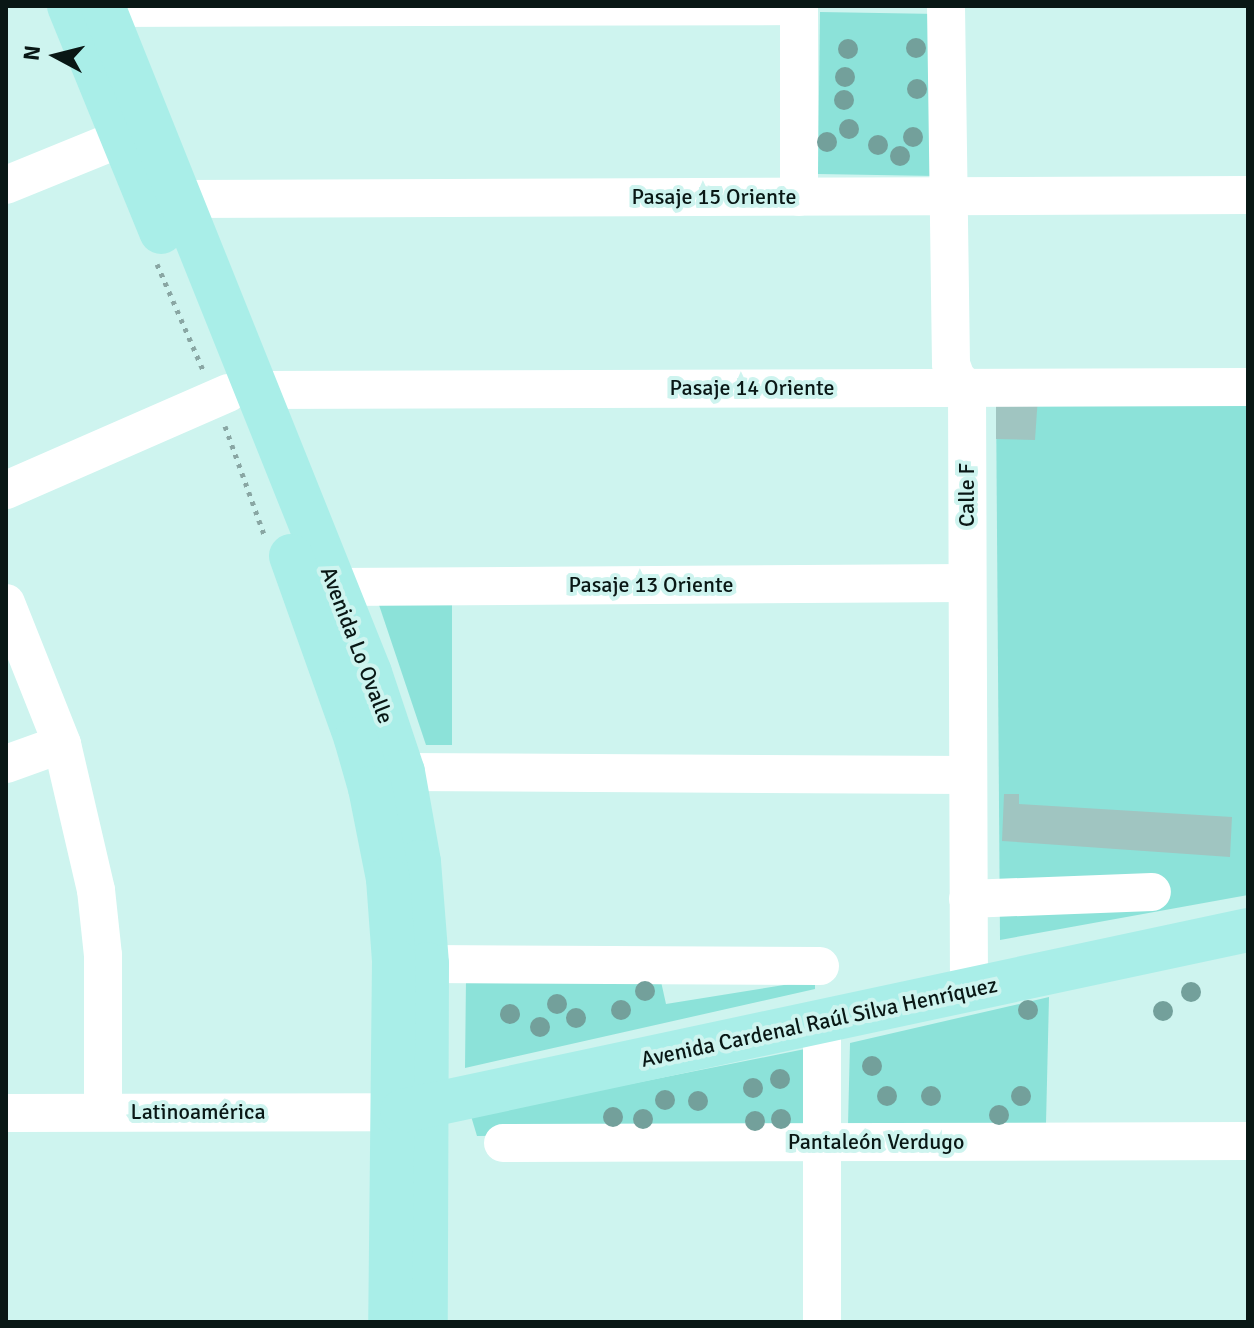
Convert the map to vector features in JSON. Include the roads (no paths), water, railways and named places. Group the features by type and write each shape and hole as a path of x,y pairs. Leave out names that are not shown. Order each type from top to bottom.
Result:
{"main road":[{"name":"Avenida Lo Ovalle","path":"92,7 122,138 233,394 300,578 370,788 381,838 392,919 426,1322"},
{"name":"Avenida Lo Ovalle","path":"92,7 181,199 233,394 335,587 370,673 403,772 419,862 427,964 390,1322"},
{"name":"Avenida Cardenal Raúl Silva Henríquez","path":"410,1109 1248,930"}],"street":[{"path":"92,7 799,6 799,197"},
{"name":"Calle F","path":"946,6 951,364 956,378 967,388 969,990"},
{"path":"6,185 122,138"},
{"name":"Pasaje 15 Oriente","path":"181,199 1248,195"},
{"name":"Pasaje 14 Oriente","path":"233,394 1248,387"},
{"path":"6,490 233,394"},
{"name":"Pasaje 13 Oriente","path":"335,587 967,583"},
{"path":"6,603 62,744 73,782 101,922 103,1112"},
{"path":"6,764 62,744"},
{"path":"403,772 968,775"},
{"path":"968,899 1152,892"},
{"path":"427,964 820,966"},
{"path":"822,1021 822,1322"},
{"name":"Latinoamérica","path":"6,1113 410,1109"},
{"name":"Pantaleón Verdugo","path":"503,1143 1248,1141"}]}
